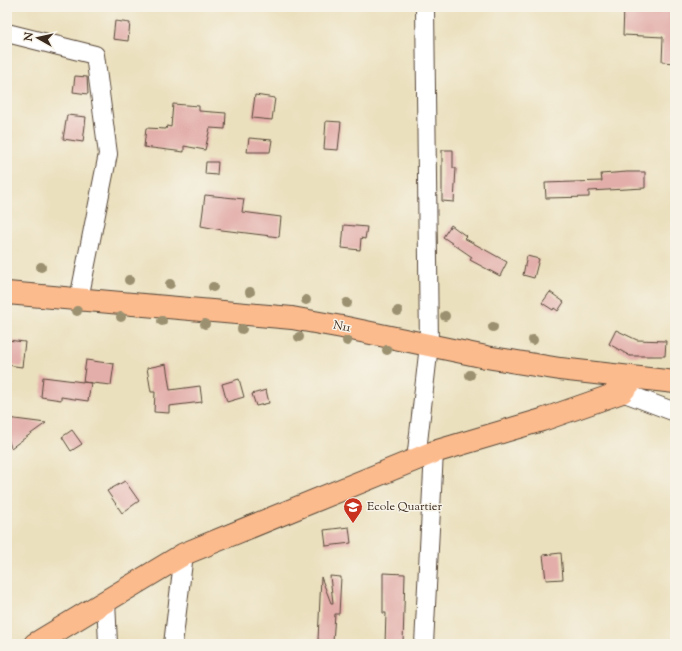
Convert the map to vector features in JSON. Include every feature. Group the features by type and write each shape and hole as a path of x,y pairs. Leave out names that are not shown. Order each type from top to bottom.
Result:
{"main road":[{"name":"N11","path":"7,293 292,318 628,385 675,382"},
{"path":"35,644 184,554 425,456 542,420 628,385"}],"street":[{"path":"424,644 425,456 429,346 425,7"},
{"path":"7,33 95,55 108,154 79,299"},
{"path":"628,385 675,412"},
{"path":"173,644 184,554"},
{"path":"106,601 108,644"}],"building":[{"path":"624,7 675,7 675,63 662,62 663,37 623,35"},
{"path":"115,21 130,23 128,41 113,39"},
{"path":"75,76 87,77 88,94 73,92"},
{"path":"255,95 275,98 272,120 252,118"},
{"path":"173,104 199,106 199,111 226,113 225,129 210,128 205,150 184,146 184,152 144,147 146,128 166,129 167,126 171,127"},
{"path":"67,115 86,117 83,142 63,139"},
{"path":"326,121 341,122 338,150 324,149"},
{"path":"249,138 272,140 270,152 247,152"},
{"path":"442,150 453,150 453,168 456,168 454,202 442,201"},
{"path":"206,162 218,162 217,175 205,174"},
{"path":"645,172 645,188 589,191 589,197 546,198 545,183 602,181 601,174"},
{"path":"205,195 244,199 242,212 281,217 279,237 201,226"},
{"path":"344,225 367,227 365,239 361,238 360,250 342,248"},
{"path":"451,225 466,236 464,238 507,262 500,276 470,260 472,257 443,237"},
{"path":"527,256 539,259 534,278 523,275"},
{"path":"550,292 564,302 558,311 554,308 553,310 542,303"},
{"path":"616,330 637,340 666,341 665,356 630,356 609,344"},
{"path":"7,340 25,342 22,367 7,365"},
{"path":"86,360 114,364 111,385 83,382"},
{"path":"166,364 170,390 200,386 202,402 169,406 169,413 154,412 155,392 151,392 147,368"},
{"path":"43,377 91,383 88,401 61,397 61,400 41,397"},
{"path":"239,379 244,397 227,402 222,384"},
{"path":"266,390 269,403 256,406 252,394"},
{"path":"7,418 46,423 11,448 7,435"},
{"path":"72,430 82,444 71,451 62,437"},
{"path":"125,481 139,501 122,513 107,491"},
{"path":"349,527 351,543 326,546 324,530"},
{"path":"561,553 563,579 546,580 543,555"},
{"path":"383,573 405,574 403,644 385,644 386,613 383,613"},
{"path":"330,576 341,577 339,614 335,614 333,642 318,640 321,577 331,603 333,603"}],"place":[{"name":"Ecole Quartier","path":"353,524"}]}
